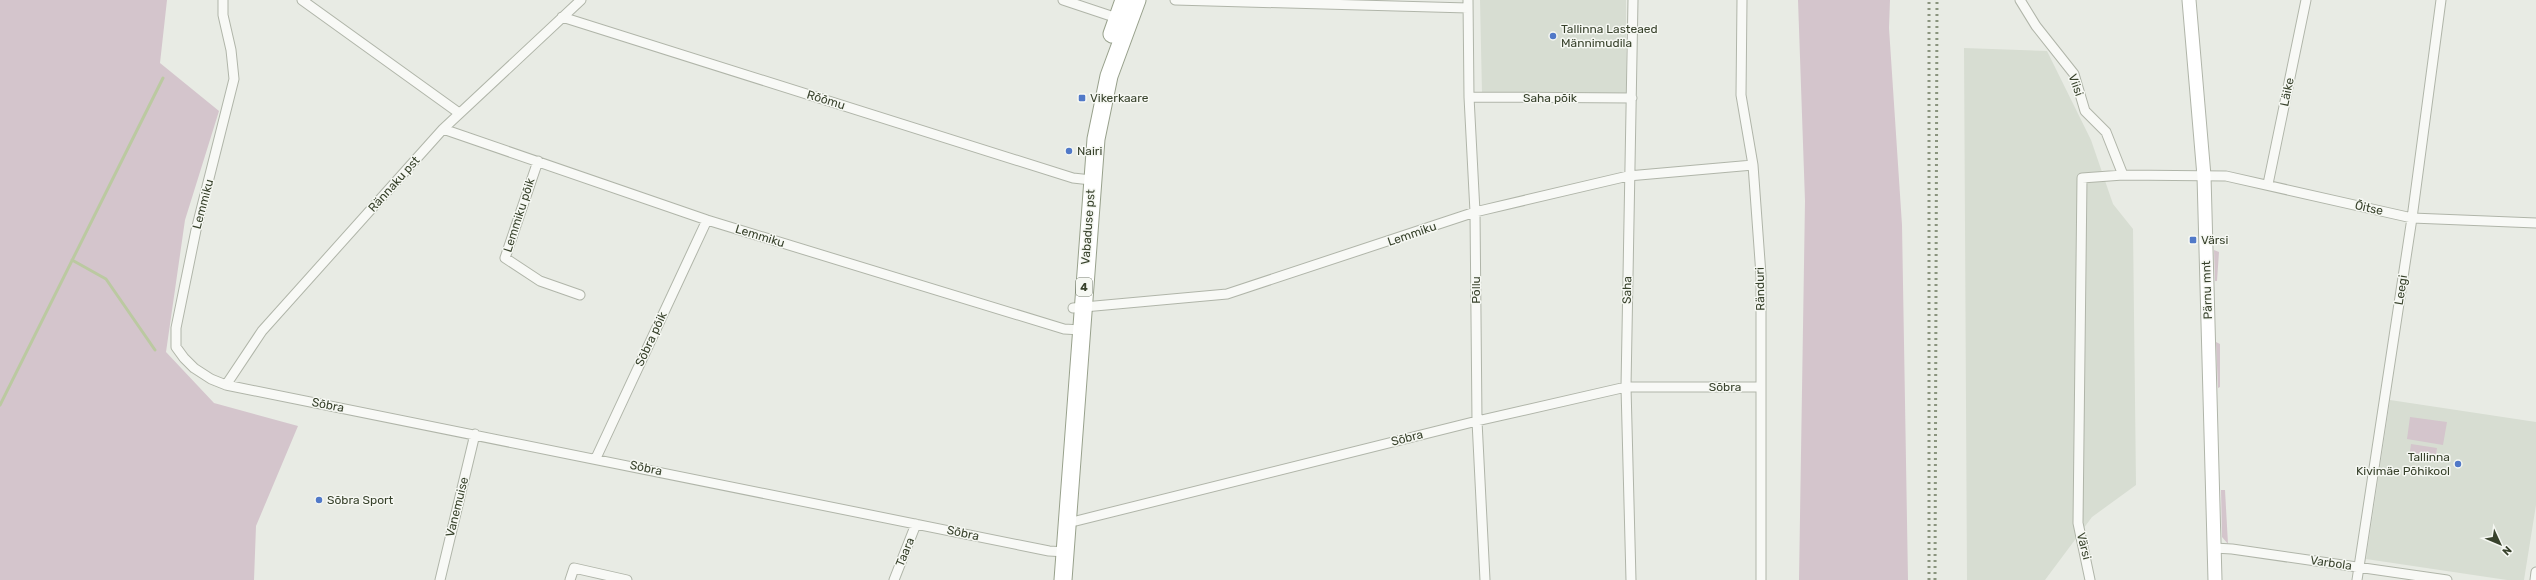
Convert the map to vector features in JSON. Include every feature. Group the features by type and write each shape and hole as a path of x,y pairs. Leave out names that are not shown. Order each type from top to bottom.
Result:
{"highway":[{"name":"Vabaduse pst","path":"1063,580 1061,552 1087,179 1098,124 1123,20 1124,0"},
{"name":"Vabaduse pst","path":"1123,20 1137,0"},
{"name":"Vabaduse pst","path":"1053,580 1061,552"}],"main road":[{"name":"Pärnu mnt","path":"2189,0 2204,176 2215,580"}],"street":[{"name":"Lemmiku","path":"223,0 222,14 231,50 234,79 196,230 176,328 176,347 184,358 205,376 226,385"},
{"path":"302,0 459,113"},
{"name":"Rännaku pst","path":"226,385 262,331 443,128 581,0"},
{"path":"1063,0 1123,20"},
{"path":"1175,0 1468,4"},
{"name":"Saha","path":"1631,580 1626,387 1628,176 1632,98 1633,0"},
{"name":"Ränduri","path":"1742,0 1741,94 1753,165 1761,275 1761,580"},
{"name":"Viisi","path":"2020,0 2036,26 2074,74 2085,111 2106,132 2124,175"},
{"name":"Läike","path":"2268,184 2306,0"},
{"name":"Leegi","path":"2357,580 2412,218 2441,0"},
{"name":"Põllu","path":"1468,4 1469,97 1475,212 1477,421 1485,580"},
{"name":"Rõõmu","path":"562,17 1087,179"},
{"name":"Saha põik","path":"1469,97 1632,98"},
{"name":"Lemmiku","path":"443,128 707,220 1076,330"},
{"name":"Lemmiku põik","path":"538,161 505,258 540,281 580,295"},
{"name":"Lemmiku","path":"1078,308 1227,294 1475,212 1628,176 1753,165"},
{"name":"Värsi","path":"2090,580 2078,522 2082,178 2124,175 2204,176"},
{"name":"Õitse","path":"2204,176 2226,176 2268,184 2412,218 2536,223"},
{"name":"Sõbra põik","path":"596,458 707,220"},
{"name":"Sõbra","path":"226,385 1061,552"},
{"name":"Sõbra","path":"1064,521 1477,421 1626,387 1760,387"},
{"name":"Vanemuise","path":"440,580 475,434"},
{"name":"Taara","path":"894,580 916,524"},
{"name":"Varbola","path":"2214,548 2447,580"},
{"path":"570,580 574,568 627,580"},
{"path":"2535,580 2536,572"}],"shaded area":[{"path":"0,0 167,0 160,63 219,111 185,220 166,352 214,403 298,426 256,526 254,580 0,580"},
{"name":"Tallinna Lasteaed Männimudila","path":"1480,0 1626,0 1626,93 1482,93"},
{"path":"1798,0 1890,0 1889,28 1902,225 1908,580 1799,580 1805,201"},
{"path":"1964,48 2047,51 2091,140 2113,204 2133,229 2136,485 2092,517 2045,580 1967,580"},
{"path":"2214,250 2219,252 2217,281 2215,281"},
{"path":"2216,342 2220,344 2220,387 2218,388"},
{"name":"Tallinna Kivimäe Põhikool","path":"2390,400 2536,422 2536,505 2524,580 2507,580 2366,559"},
{"path":"2410,417 2447,422 2443,445 2407,439"},
{"path":"2411,444 2437,448 2435,462 2409,458"},
{"path":"2221,490 2225,490 2228,544 2222,537"}],"waterway":[{"path":"0,405 163,78"},
{"path":"72,260 106,279 155,350"}],"railway":[{"path":"1929,0 1929,580"},
{"path":"1935,580 1937,0"}],"place":[{"name":"Tallinna Lasteaed Männimudila","path":"1553,36"},
{"name":"Vikerkaare","path":"1082,98"},
{"name":"Nairi","path":"1069,151"},
{"name":"Värsi","path":"2193,240"},
{"name":"Tallinna Kivimäe Põhikool","path":"2458,464"},
{"name":"Sõbra Sport","path":"319,500"}]}
